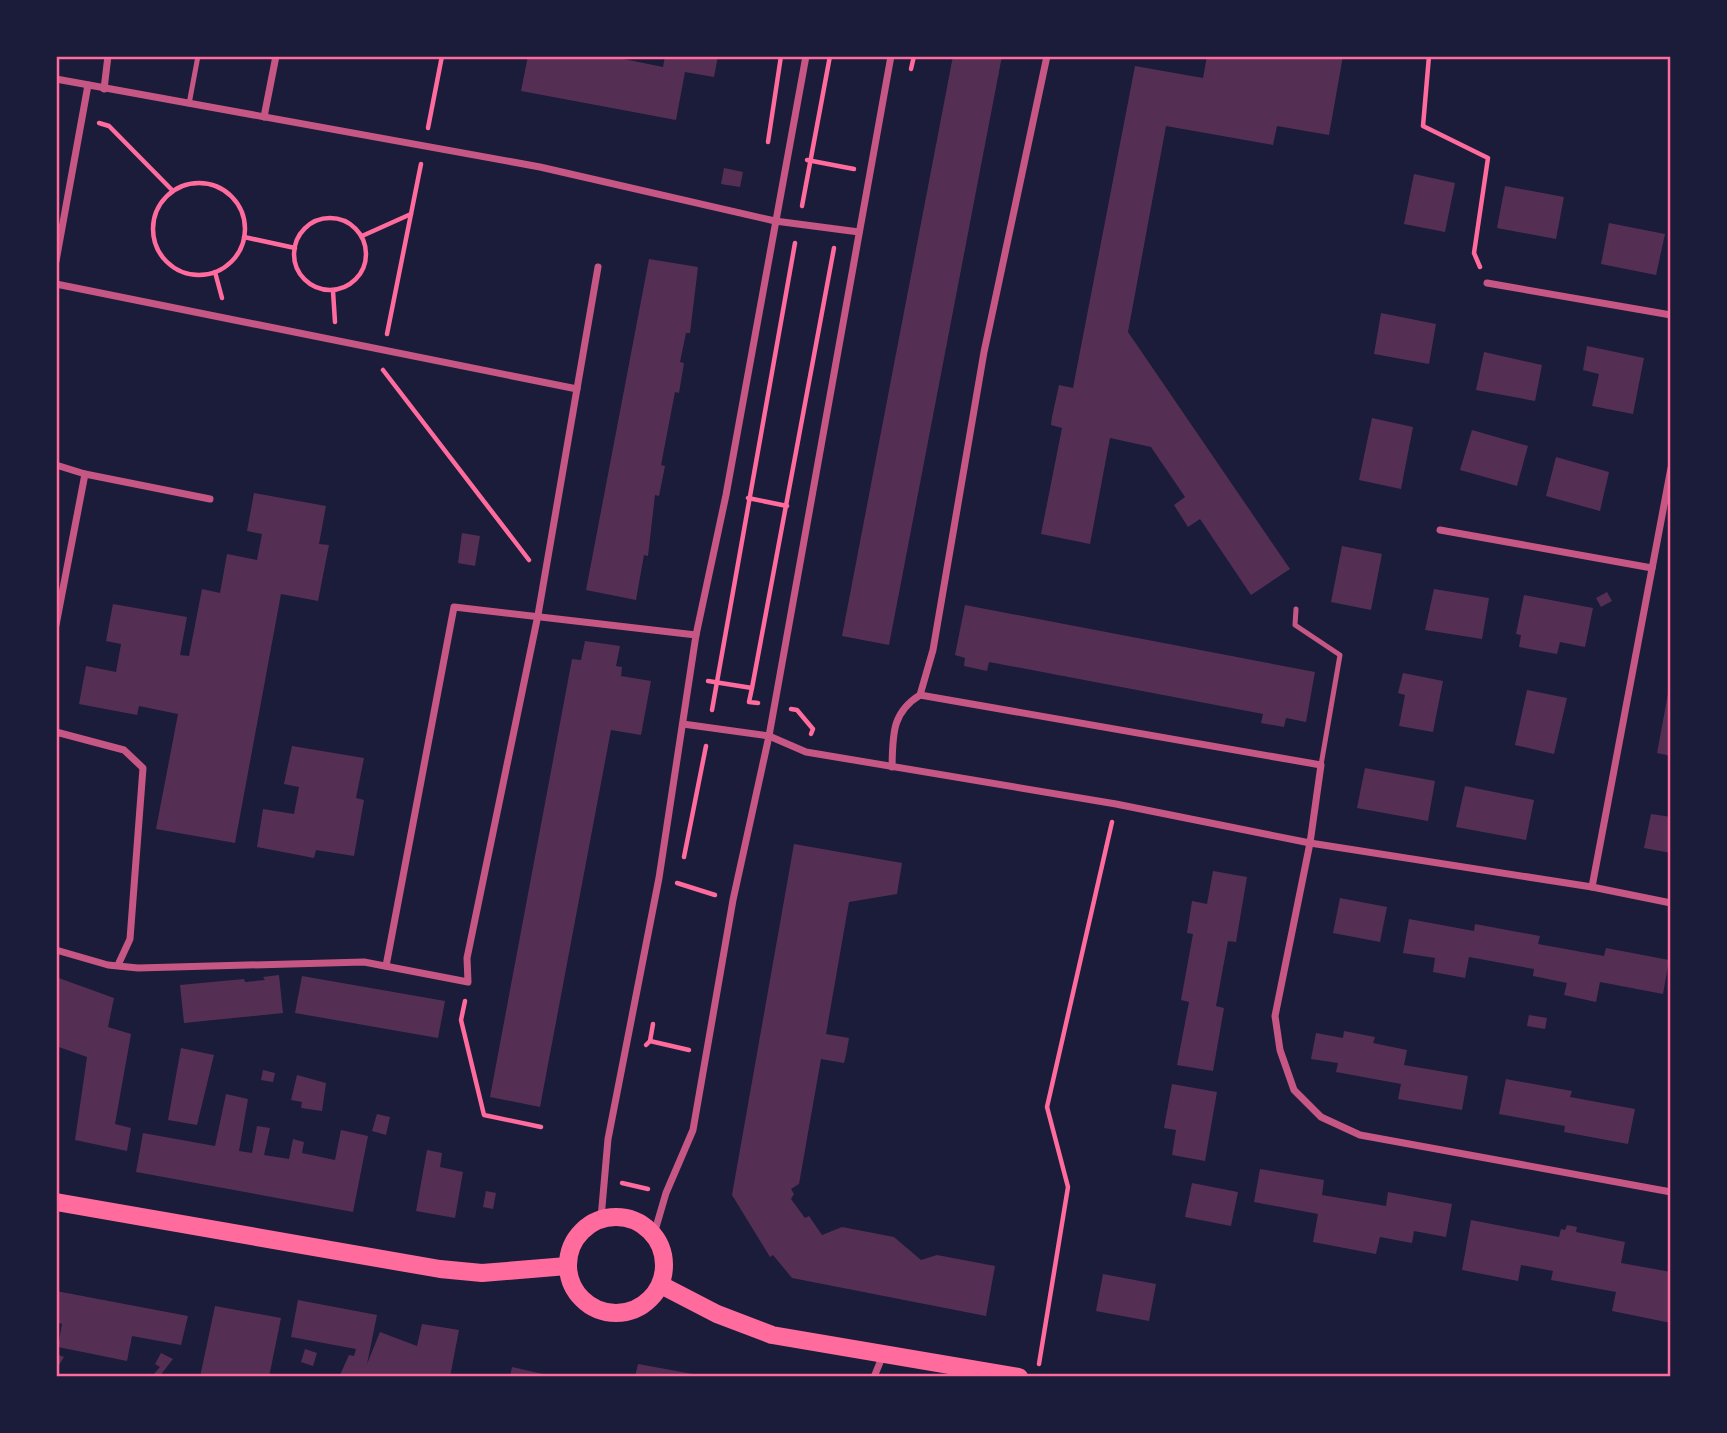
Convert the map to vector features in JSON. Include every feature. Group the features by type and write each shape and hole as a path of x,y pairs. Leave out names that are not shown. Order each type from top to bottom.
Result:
{"main road":[{"path":"56,1202 440,1269 482,1273 567,1266"},
{"path":"613,1216 636,1220 654,1234 664,1259 661,1285 642,1306 621,1313 600,1311 577,1293 570,1281 567,1266 571,1246 583,1228 601,1218 613,1216"},
{"path":"661,1285 717,1314 772,1335 1019,1377"}],"street":[{"path":"104,89 108,56"},
{"path":"264,117 276,56"},
{"path":"601,1218 607,1139 659,878 696,635 726,495 806,56"},
{"path":"654,1234 666,1193 693,1130 733,900 769,736 891,56"},
{"path":"891,767 893,730 905,705 920,695 933,650 984,352 1047,56"},
{"path":"56,79 540,167 775,220 859,232"},
{"path":"56,261 88,85"},
{"path":"56,950 138,968 364,962 468,982 467,958 538,615 598,267"},
{"path":"1487,283 1671,315"},
{"path":"56,284 577,389"},
{"path":"56,465 85,474 210,499"},
{"path":"1592,887 1671,468"},
{"path":"56,625 85,474"},
{"path":"1440,530 1652,568"},
{"path":"386,966 454,607 696,635"},
{"path":"920,695 1321,765 1310,844 1275,1016 1280,1050 1294,1090 1321,1117 1360,1135 1671,1192"},
{"path":"683,724 709,730 769,736 806,752 1116,804 1310,844 1592,887 1671,903"},
{"path":"56,732 124,750 143,768 130,939 118,965"},
{"path":"874,1377 884,1354"}],"lane":[{"path":"189,104 198,56"},
{"path":"1296,609 1295,625 1340,655 1321,765"}],"path":[{"path":"442,56 383,350 383,372 544,580"},
{"path":"781,56 766,154 870,172"},
{"path":"677,897 830,56"},
{"path":"1429,56 1423,126 1488,158 1474,253 1487,283"},
{"path":"82,118 109,126 172,191"},
{"path":"847,180 852,156"},
{"path":"194,182 210,183 236,200 243,214 244,237 236,257 225,268 195,276 168,264 158,252 153,222 157,207 172,191 194,182"},
{"path":"362,236 411,214"},
{"path":"320,219 344,220 362,236 367,248 362,272 345,288 332,291 310,285 295,266 295,248 301,232 320,219"},
{"path":"749,702 838,228"},
{"path":"244,237 295,248"},
{"path":"332,291 336,341"},
{"path":"726,495 809,511"},
{"path":"690,677 752,688"},
{"path":"1037,1377 1068,1187 1047,1107 1116,804"},
{"path":"659,878 733,900"},
{"path":"468,982 461,1020 484,1115 541,1127"},
{"path":"637,1053 650,1041 655,1015"},
{"path":"629,1036 707,1053"},
{"path":"622,1171 622,1183"},
{"path":"604,1180 666,1193"}],"building":[{"path":"528,56 609,56 663,67 665,56 718,56 714,77 685,72 676,120 521,91"},
{"path":"953,56 1002,56 889,645 842,636"},
{"path":"1207,56 1343,56 1329,135 1277,126 1273,145 1166,126 1128,332 1290,569 1251,595 1200,519 1188,527 1174,505 1185,497 1151,447 1110,438 1090,544 1041,534 1062,428 1051,425 1052,417 1059,385 1073,388 1135,66 1203,78"},
{"path":"724,168 743,172 740,187 721,184"},
{"path":"1414,174 1455,183 1445,232 1404,224"},
{"path":"1505,186 1564,197 1556,239 1497,228"},
{"path":"1609,223 1665,234 1656,275 1601,264"},
{"path":"649,259 698,267 690,333 686,333 680,362 684,363 679,393 675,392 661,465 665,466 659,496 655,495 648,556 644,555 636,600 586,590"},
{"path":"1381,313 1436,324 1429,364 1374,354"},
{"path":"1587,346 1644,358 1633,414 1592,406 1599,374 1583,370"},
{"path":"1484,352 1542,365 1535,401 1476,390"},
{"path":"1372,418 1413,427 1401,489 1359,480"},
{"path":"1472,430 1528,446 1517,486 1460,470"},
{"path":"1556,457 1609,472 1600,511 1546,496"},
{"path":"254,493 326,506 319,544 329,545 318,601 281,594 235,843 156,829 178,714 139,706 137,715 79,704 86,666 116,672 121,644 106,641 113,604 187,617 180,655 189,656 202,589 220,593 227,554 257,560 262,534 247,531"},
{"path":"462,533 480,536 475,566 458,563"},
{"path":"1342,546 1382,554 1371,610 1331,602"},
{"path":"1434,589 1489,598 1482,639 1425,630"},
{"path":"1607,592 1612,601 1601,607 1596,598"},
{"path":"1524,595 1593,608 1585,647 1560,642 1557,654 1519,647 1521,635 1516,634"},
{"path":"965,605 1315,672 1306,722 1286,718 1284,727 1261,723 1263,714 989,662 987,671 964,666 965,658 955,655"},
{"path":"585,641 620,646 616,666 622,667 621,676 651,681 641,735 611,730 540,1107 490,1097 572,659 581,660"},
{"path":"1403,673 1443,681 1433,732 1399,726 1405,695 1398,693"},
{"path":"1671,683 1671,756 1657,753"},
{"path":"1527,690 1567,698 1554,754 1515,745"},
{"path":"292,746 364,758 356,798 364,800 354,856 316,850 314,858 257,847 263,809 294,814 299,787 284,784"},
{"path":"1365,768 1435,781 1428,821 1357,808"},
{"path":"1465,786 1534,800 1526,840 1456,827"},
{"path":"1651,814 1671,817 1671,853 1644,848"},
{"path":"794,844 902,863 897,894 849,902 826,1034 849,1038 846,1055 844,1063 821,1059 799,1184 791,1189 794,1194 791,1199 805,1218 809,1216 822,1235 842,1227 894,1237 921,1260 937,1255 995,1266 986,1316 792,1278 773,1255 770,1257 732,1195"},
{"path":"1213,871 1247,877 1236,942 1228,941 1216,1006 1224,1008 1213,1071 1177,1065 1189,1002 1181,1000 1193,934 1187,933 1192,901 1207,904"},
{"path":"1340,898 1387,907 1380,942 1333,933"},
{"path":"1409,919 1474,931 1475,924 1540,936 1538,944 1604,956 1606,948 1669,960 1663,994 1600,982 1596,1002 1564,995 1567,983 1533,976 1534,969 1469,957 1465,978 1433,972 1435,958 1403,953"},
{"path":"279,975 283,1013 184,1023 180,985 244,979 245,982 265,980 263,977"},
{"path":"302,976 445,1001 438,1038 295,1013"},
{"path":"56,977 114,998 108,1027 131,1034 115,1124 131,1128 127,1151 75,1140 87,1057 56,1046"},
{"path":"1529,1015 1547,1018 1545,1029 1527,1026"},
{"path":"1344,1031 1375,1037 1373,1043 1407,1050 1404,1065 1468,1076 1462,1110 1398,1099 1401,1084 1336,1072 1338,1063 1311,1059 1316,1033 1343,1038"},
{"path":"181,1048 214,1055 197,1125 168,1120"},
{"path":"263,1070 275,1073 273,1082 261,1080"},
{"path":"297,1075 326,1083 322,1111 301,1108 302,1102 291,1100"},
{"path":"1506,1079 1572,1091 1570,1097 1635,1109 1628,1144 1564,1132 1565,1126 1499,1114"},
{"path":"1172,1084 1217,1092 1205,1161 1172,1155 1176,1130 1164,1128"},
{"path":"226,1094 248,1099 239,1151 252,1153 257,1126 270,1128 264,1155 289,1159 293,1139 304,1142 302,1153 335,1160 341,1130 368,1136 353,1212 136,1172 143,1133 215,1146"},
{"path":"377,1114 390,1117 386,1135 372,1131"},
{"path":"427,1150 442,1153 440,1167 463,1172 455,1218 416,1211"},
{"path":"1260,1169 1324,1180 1322,1195 1386,1206 1388,1192 1452,1204 1446,1237 1414,1231 1412,1243 1380,1237 1376,1254 1313,1242 1318,1214 1254,1202"},
{"path":"1192,1183 1238,1192 1231,1226 1185,1217"},
{"path":"486,1191 496,1193 493,1209 483,1207"},
{"path":"1471,1220 1559,1237 1561,1229 1565,1230 1567,1225 1577,1227 1576,1232 1625,1242 1621,1263 1671,1272 1671,1323 1612,1311 1616,1292 1551,1280 1553,1271 1521,1265 1518,1281 1462,1270"},
{"path":"1103,1274 1156,1284 1149,1321 1096,1311"},
{"path":"56,1291 188,1316 181,1345 132,1336 127,1361 58,1347 62,1324 56,1322"},
{"path":"298,1300 377,1315 367,1364 380,1332 417,1346 422,1324 459,1330 450,1377 339,1377 349,1355 354,1356 356,1349 291,1337"},
{"path":"215,1306 281,1318 269,1377 200,1377"},
{"path":"305,1349 317,1353 313,1366 301,1362"},
{"path":"161,1353 173,1359 159,1377 154,1374 160,1367 155,1364"},
{"path":"56,1354 64,1357 56,1370"},
{"path":"638,1364 704,1376 704,1377 635,1377"},
{"path":"512,1367 552,1376 552,1377 510,1377"}]}
